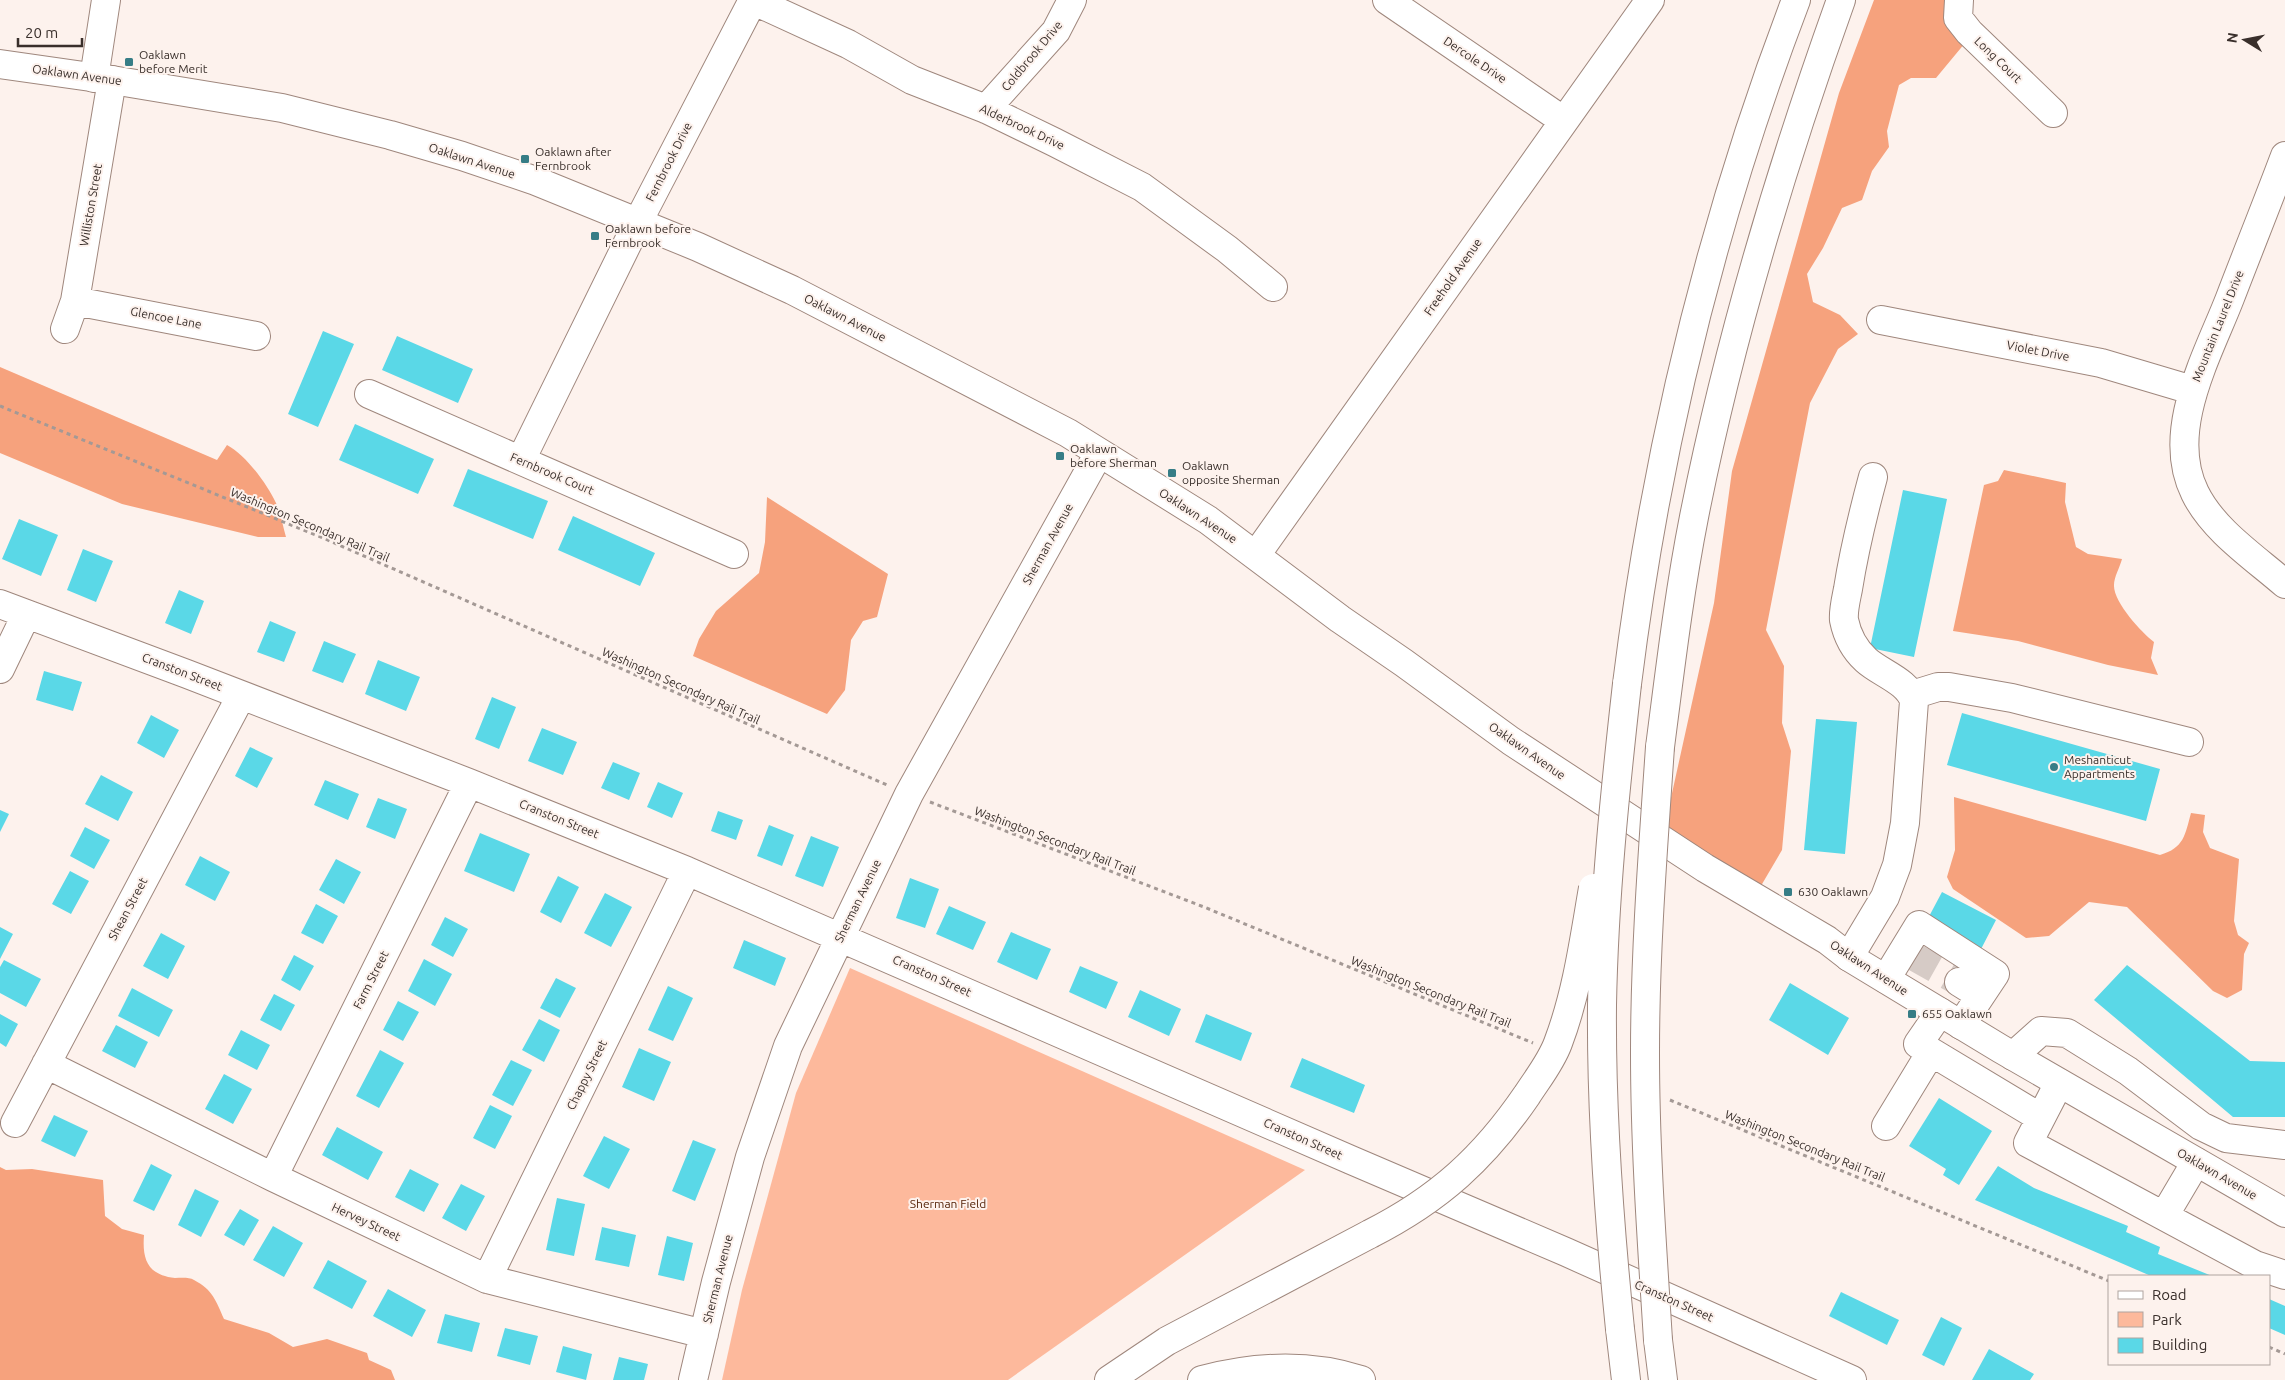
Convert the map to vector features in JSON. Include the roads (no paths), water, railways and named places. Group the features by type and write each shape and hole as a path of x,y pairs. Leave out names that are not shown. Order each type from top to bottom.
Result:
{"main road":[{"name":"Williston Street","path":"65,329 75,301 103,79 106,0"},
{"name":"Alderbrook Drive","path":"753,0 848,44 912,80 986,109 1142,187 1227,249 1273,287"},
{"name":"Fernbrook Drive","path":"521,460 638,222 753,0"},
{"name":"Coldbrook Drive","path":"986,109 1056,31 1072,0"},
{"name":"Dercole Drive","path":"1387,0 1564,121"},
{"name":"Freehold Avenue","path":"1256,555 1650,0"},
{"path":"1109,1380 1167,1341 1423,1204 1465,1170 1485,1148 1520,1105 1549,1062 1558,1044 1571,999 1583,944 1627,684 1650,528 1664,453 1720,233 1743,156 1796,0"},
{"path":"1681,1380 1668,1343 1646,1145 1646,980 1660,747 1680,595 1691,533 1725,377 1782,171 1841,0"},
{"name":"Long Court","path":"1959,0 1956,10 1958,18 1969,32 2053,113"},
{"name":"Oaklawn Avenue","path":"0,64 282,108 390,135 526,178 638,222 792,290 1043,420 1208,520 1340,619 1511,741 1705,868 1826,940 1850,957 2015,1057 2285,1213"},
{"name":"Mountain Laurel Drive","path":"2285,156 2220,325 2200,366 2192,390 2186,433 2186,464 2189,479 2196,495 2215,523 2285,584"},
{"name":"Glencoe Lane","path":"75,301 166,317 256,336"},
{"name":"Violet Drive","path":"1881,320 2101,363 2192,390"},
{"name":"Fernbrook Court","path":"369,394 734,554"},
{"name":"Sherman Avenue","path":"693,1380 750,1157 770,1093 788,1046 909,794 1099,453"},
{"path":"1850,957 1885,897 1897,865 1905,823 1914,701 1912,695 1903,685 1883,673 1859,653 1848,634 1844,617 1859,530 1873,477"},
{"name":"Cranston Street","path":"0,604 469,783 687,871 1566,1252 1845,1379"},
{"path":"0,669 26,614"},
{"path":"1626,1380 1608,1207 1602,1006 1608,865 1627,684"},
{"path":"1912,695 1938,687 1949,687 2012,698 2189,742"},
{"name":"Shean Street","path":"15,1123 241,696"},
{"name":"Farm Street","path":"272,1177 469,783"},
{"name":"Chappy Street","path":"487,1279 687,871"},
{"path":"1886,979 1908,952 1919,925 1995,974 1969,988 1950,1018 1918,1044 2041,1118"},
{"path":"1995,1091 2015,1057 2041,1031 2067,1032 2128,1071 2201,1126 2226,1138 2285,1145"},
{"path":"1886,1126 1931,1052"},
{"name":"Hervey Street","path":"46,1064 272,1177 487,1279 704,1334"},
{"path":"2059,1083 2028,1143 2255,1265 2285,1275"},
{"path":"2164,1216 2191,1159 2201,1126"},
{"path":"1663,1380 1668,1343"},
{"path":"1202,1380 1252,1369 1276,1368 1325,1371 1360,1380"}],"tunnel":[{"path":"1911,955 1959,982"}],"place":[{"name":"Oaklawn before Merit","path":"129,62"},
{"name":"Oaklawn after Fernbrook","path":"525,159"},
{"name":"Oaklawn before Fernbrook","path":"595,236"},
{"name":"Oaklawn before Sherman","path":"1060,456"},
{"name":"Oaklawn opposite Sherman","path":"1172,473"},
{"name":"Meshanticut Appartments","path":"2054,767"},
{"name":"630 Oaklawn","path":"1788,892"},
{"name":"655 Oaklawn","path":"1912,1014"}],"park label":[{"name":"Sherman Field","path":"948,1204"}]}
